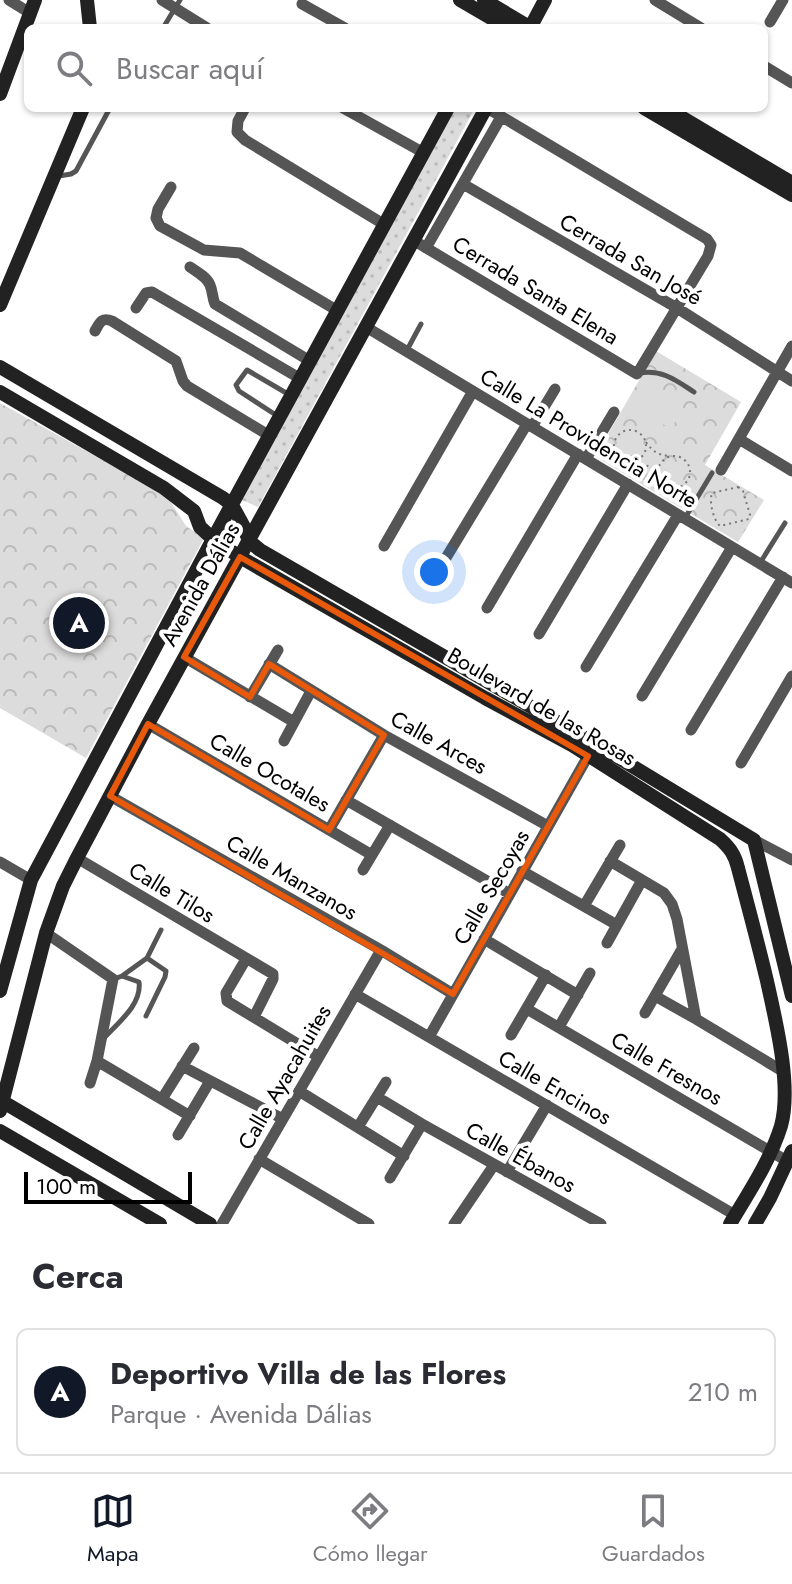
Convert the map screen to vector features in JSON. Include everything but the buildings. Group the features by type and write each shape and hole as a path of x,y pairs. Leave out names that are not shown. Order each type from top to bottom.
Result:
{"main road":[{"path":"87,0 90,24"},
{"path":"460,0 520,24"},
{"path":"484,0 501,17"},
{"path":"533,24 545,0"},
{"path":"0,94 24,28"},
{"path":"0,305 81,112"},
{"name":"Avenida Dálias","path":"0,991 5,949 31,880 446,112"},
{"name":"Avenida Dálias","path":"1,1104 46,933 63,886 184,657 366,327 420,244 484,112"},
{"path":"651,112 792,195"},
{"path":"673,112 792,183"},
{"path":"0,367 223,498 232,505 249,541"},
{"name":"Boulevard de las Rosas","path":"0,392 164,488 194,511 200,527 213,539 240,557 485,698 572,745 591,750 729,847 738,868 780,1039 785,1109 782,1125 764,1167 733,1220"},
{"name":"Boulevard de las Rosas","path":"249,541 591,750 754,840"},
{"path":"754,840 792,996"},
{"path":"1,1104 210,1224"},
{"path":"0,1131 160,1224"},
{"path":"755,1224 790,1156"}],"street":[{"path":"9,0 32,6"},
{"path":"162,0 178,4 202,24"},
{"path":"655,0 694,24"},
{"path":"770,22 783,0"},
{"path":"302,4 338,24"},
{"path":"768,68 792,83"},
{"path":"243,112 237,132 245,140 385,225"},
{"path":"350,112 424,153"},
{"path":"493,112 707,239 711,245 708,256 637,374"},
{"path":"420,244 463,184 501,117"},
{"name":"Cerrada San José","path":"463,184 677,308 792,381"},
{"path":"171,187 158,209 156,218 160,226 204,250 240,253 338,311"},
{"name":"Cerrada Santa Elena","path":"420,244 637,374"},
{"path":"190,267 208,280 215,304 310,361"},
{"path":"136,308 146,293 152,292 301,379"},
{"path":"95,331 102,320 112,321 176,361 187,386 270,436"},
{"name":"Calle La Providencia Norte","path":"366,327 787,580"},
{"path":"717,471 739,439 792,346"},
{"path":"435,576 555,389"},
{"path":"384,546 473,391"},
{"path":"487,608 614,412"},
{"path":"739,439 792,471"},
{"path":"539,634 628,484"},
{"path":"586,667 682,517"},
{"path":"642,696 732,547"},
{"path":"691,730 787,580"},
{"path":"250,697 278,650"},
{"path":"184,657 294,722"},
{"name":"Calle Arces","path":"269,664 384,735 548,826"},
{"path":"741,763 792,676"},
{"path":"284,741 311,691"},
{"name":"Calle Ocotales","path":"148,724 372,855"},
{"path":"329,830 384,735"},
{"name":"Calle Secoyas","path":"429,1037 591,750"},
{"name":"Calle Manzanos","path":"110,796 453,994"},
{"name":"Calle Ocotales","path":"346,800 510,894"},
{"path":"363,870 390,825"},
{"path":"754,840 792,860"},
{"path":"584,906 620,845"},
{"name":"Calle Tilos","path":"77,858 273,974 254,1017"},
{"path":"610,861 664,893 672,904 696,1019"},
{"path":"0,862 31,880"},
{"path":"522,871 617,925"},
{"path":"607,943 642,880"},
{"path":"46,933 117,978 90,1083"},
{"path":"484,939 578,995"},
{"path":"645,1013 682,949"},
{"name":"Calle Ayacahuites","path":"222,1224 381,950"},
{"path":"246,959 226,993 227,1001 319,1057"},
{"path":"559,1027 590,973"},
{"path":"511,1035 546,975"},
{"name":"Calle Encinos","path":"355,994 547,1105 733,1220"},
{"path":"655,996 784,1072"},
{"name":"Calle Fresnos","path":"527,1009 771,1152 790,1156"},
{"path":"162,1099 194,1048"},
{"path":"97,1061 190,1116"},
{"path":"182,1066 283,1119"},
{"path":"178,1135 210,1081"},
{"path":"358,1127 386,1082"},
{"path":"299,1091 404,1156"},
{"name":"Calle Ébanos","path":"377,1097 601,1224"},
{"path":"507,1172 547,1105"},
{"path":"390,1178 422,1124"},
{"path":"259,1159 369,1224"},
{"path":"454,1224 494,1165"}],"lane":[{"path":"166,24 178,4"},
{"path":"54,177 76,171 108,112"},
{"path":"406,351 421,324"},
{"path":"280,417 239,391 236,385 247,370 291,395"},
{"path":"637,374 666,374 694,392"},
{"path":"682,517 717,471"},
{"path":"760,564 785,523"},
{"path":"117,978 147,958 161,930"},
{"path":"146,1016 166,971 147,958"},
{"path":"99,1044 138,999 141,991 139,982 117,978"}],"path":[{"path":"635,430 646,441 657,454 687,462 690,472 687,481 678,488 672,488 663,483 654,468 624,461 616,453 617,437 625,431 635,430"},
{"path":"634,462 643,456 646,441"},
{"path":"658,474 660,463 673,456"},
{"path":"741,488 750,515 745,521 720,526 710,499 713,493 741,488"}],"highlighted area":[{"path":"240,557 588,756 453,994 110,796 148,724 329,830 384,735 269,664 250,697 184,657"}],"green space":[{"path":"453,112 473,112 258,507 242,500"},
{"path":"656,351 741,402 705,465 764,500 738,542 596,455"},
{"path":"646,386 683,409 671,429 634,407"},
{"path":"0,403 167,496 186,526 204,538 86,758 0,708"}],"place":[{"name":"Deportivo Villa de las Flores","path":"79,623"}]}
